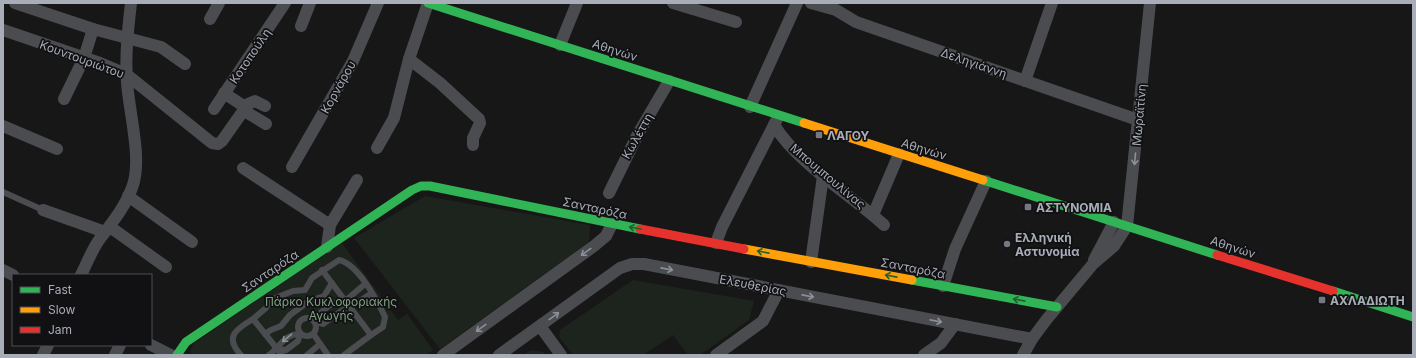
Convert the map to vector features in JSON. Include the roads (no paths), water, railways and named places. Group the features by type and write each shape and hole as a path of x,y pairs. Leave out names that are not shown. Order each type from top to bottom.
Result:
{"main road":[{"name":"Αθηνών","path":"428,3 560,44 750,107 776,121 899,154 1413,317"},
{"name":"Σανταρόζα","path":"177,355 186,342 412,190 421,186 430,186 612,224 1057,308"}],"street":[{"path":"15,3 93,29 161,47 184,64"},
{"path":"81,274 94,248 108,230 128,196 136,176 136,161 126,74 127,39 131,3"},
{"path":"210,19 219,3"},
{"name":"Κοτοπούλη","path":"214,109 285,3"},
{"path":"301,26 310,3"},
{"name":"Κορνάρου","path":"292,167 353,61 378,3"},
{"path":"377,148 397,110 409,59 428,3"},
{"path":"560,44 576,3"},
{"path":"674,3 736,22"},
{"path":"750,107 798,3"},
{"name":"Δεληγιάννη","path":"812,3 832,9 856,22 1138,120"},
{"path":"844,16 846,3"},
{"path":"1025,81 1052,3"},
{"name":"Μωραϊτίνη","path":"1127,226 1150,3"},
{"path":"64,99 84,58 93,29"},
{"name":"Κουντουριώτου","path":"3,30 126,74 212,143 218,144 222,141 244,108"},
{"path":"409,59 479,119 480,123 473,138 473,145"},
{"name":"Κωλέττη","path":"609,193 638,134 669,81"},
{"path":"224,93 266,124"},
{"path":"244,108 255,102 265,106"},
{"path":"716,243 722,227 752,165 776,121"},
{"name":"Μπουμπουλίνας","path":"776,121 785,140 823,176 884,225"},
{"path":"3,126 57,149"},
{"path":"873,215 899,154"},
{"path":"244,168 330,225"},
{"path":"811,262 823,176"},
{"path":"327,247 330,225 357,180"},
{"path":"944,286 955,249 986,181"},
{"path":"128,196 192,242"},
{"path":"43,210 108,230 166,267"},
{"path":"1093,264 1114,222"},
{"path":"443,355 594,246 606,236 612,224"},
{"path":"1022,355 1032,339 1093,264 1114,246 1127,226"},
{"name":"Ελευθερίας","path":"499,355 620,268 632,264 779,290 1032,339"},
{"path":"3,270 12,274"},
{"path":"716,355 763,321 779,290"},
{"path":"924,355 941,343 955,324"},
{"path":"540,326 561,355"},
{"path":"43,355 48,346"},
{"path":"115,355 120,346"},
{"path":"152,346 171,355"}],"lane":[{"path":"3,192 43,210"},
{"path":"238,354 232,339 233,334 266,308 270,300 294,291 305,290 312,278 339,260 350,265 372,293 385,317 383,327 344,355"},
{"path":"322,270 371,335"},
{"path":"265,334 281,326 290,315 298,311 309,301 324,296 332,283"},
{"path":"278,349 286,350 298,341 300,334 298,326 304,319 309,318 323,324 344,309 345,301 365,284"},
{"path":"269,355 278,349 282,341 292,334 300,334 307,337 314,335 317,329 315,321 318,315 338,301 345,301 354,304 372,293"},
{"path":"298,311 304,319"},
{"path":"253,319 282,355"},
{"path":"314,335 328,355"},
{"path":"307,355 320,344"}],"place":[{"name":"ΛΑΓΟΥ","path":"819,135"},
{"name":"ΑΣΤΥΝΟΜΙΑ","path":"1028,207"},
{"name":"Ελληνική Αστυνομία","path":"1007,244"},
{"name":"ΑΧΛΑΔΙΩΤΗ","path":"1322,300"}],"park label":[{"name":"Πάρκο Κυκλοφοριακής Αγωγής","path":"331,308"}]}
